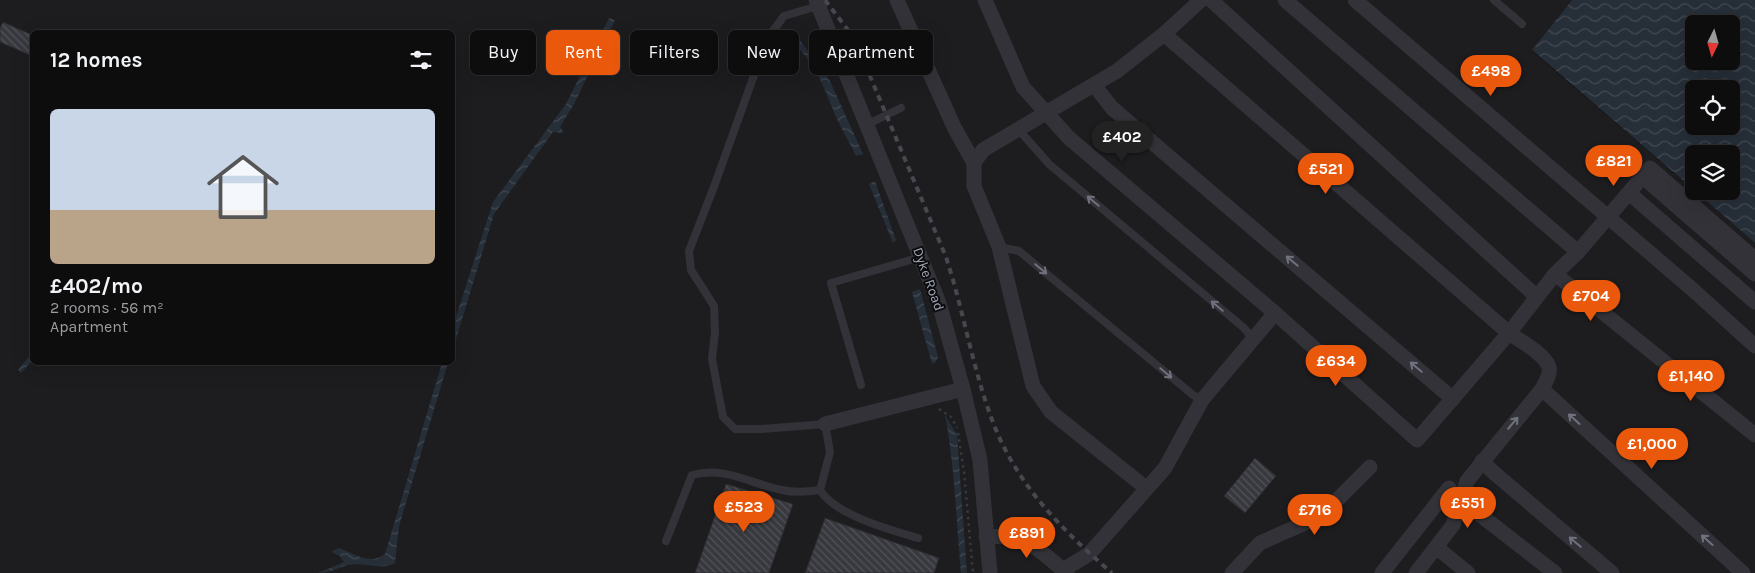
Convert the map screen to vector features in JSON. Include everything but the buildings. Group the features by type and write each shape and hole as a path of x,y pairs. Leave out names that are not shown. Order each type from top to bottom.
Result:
{"street":[{"path":"897,0 954,127 974,163 974,186 999,247 1033,386 1051,412 1146,488"},
{"path":"985,0 1024,87 1045,114 1069,138 1275,313 1417,440 1509,333 1536,296 1578,252 1650,168 1755,259"},
{"path":"974,163 983,150 1117,71 1164,34 1201,0"},
{"path":"1211,0 1536,296"},
{"path":"1285,0 1578,252"},
{"path":"1355,0 1755,346"},
{"name":"Dyke Road","path":"817,3 868,124 939,303 964,389 980,460 990,573"},
{"path":"1164,34 1509,333 1542,357 1549,366 1549,375 1542,389 1467,481 1453,525 1416,573"},
{"path":"1094,85 1112,108 1453,398"},
{"path":"1636,185 1755,274"},
{"path":"1636,185 1755,289"},
{"path":"1636,185 1755,302"},
{"path":"1555,274 1755,435"},
{"path":"986,536 1003,535 1021,539 1040,548 1065,572 1089,554 1165,468 1202,400 1275,313"},
{"path":"825,424 964,389"},
{"path":"1542,389 1743,573"},
{"path":"1482,461 1612,573"},
{"path":"1232,573 1260,543 1321,516 1370,468"},
{"path":"1382,573 1449,488"},
{"path":"1461,500 1555,573"},
{"path":"1436,547 1468,573"},
{"path":"1748,573 1755,566"}],"lane":[{"path":"1494,0 1522,24"},
{"path":"817,3 784,16 767,39 689,251 690,270 714,306 715,332 712,359 723,417 735,429 825,424 830,452 820,490 826,500 881,526 918,538"},
{"path":"868,124 901,108"},
{"path":"1018,129 1050,164 1253,338"},
{"path":"999,247 1019,251 1193,395 1202,400"},
{"path":"861,385 831,283 921,257"},
{"path":"666,540 692,476 708,471 744,478 781,490 801,492 820,490"}],"path":[{"path":"931,396 934,409 939,409 951,417 958,428 973,573"}],"shaded area":[{"path":"0,0 1572,0 1532,51 1685,183 1685,200 1705,200 1755,243 1755,573 0,573"}],"water":[{"path":"1572,0 1755,0 1755,243 1705,200 1740,200 1740,145 1685,145 1685,182 1532,50"},
{"path":"609,18 615,20 610,30 603,30"},
{"path":"799,39 809,53 809,60 799,49"},
{"path":"580,75 588,75 560,127 564,133 553,132 494,214 455,342 455,320 493,202 566,104"},
{"path":"817,75 826,75 830,81 863,154 856,156"},
{"path":"875,181 896,240 893,243 869,184"},
{"path":"920,289 938,357 936,362 932,364 912,292"},
{"path":"30,355 30,363 21,373 18,370"},
{"path":"441,365 447,365 399,526 395,563 384,566 354,564 318,573 344,562 340,556 331,552 339,548 368,559 374,559 385,554"},
{"path":"945,415 957,435 967,573 961,573 953,474"}],"railway":[{"path":"825,0 854,38 946,257 980,384 994,425 1004,447 1029,488 1059,524 1112,573"}]}
